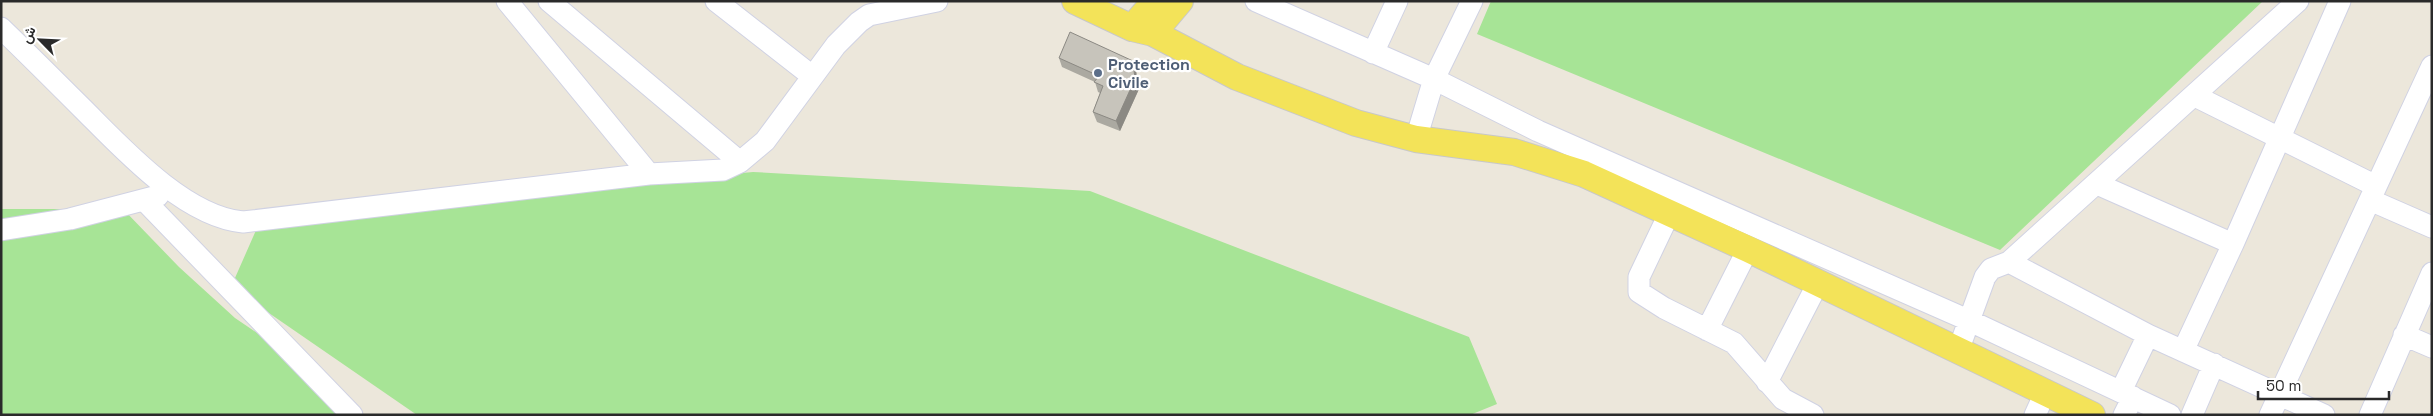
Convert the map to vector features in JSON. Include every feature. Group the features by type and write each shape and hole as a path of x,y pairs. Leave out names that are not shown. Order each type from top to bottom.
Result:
{"main road":[{"path":"1074,1 1143,30 1237,77 1356,123 1416,139 1514,152 1622,179 1669,214 1748,249 1958,351 2040,404 2092,415"},
{"path":"1143,30 1155,1"},
{"path":"1143,30 1180,1"}],"street":[{"path":"506,1 649,174"},
{"path":"549,1 740,162"},
{"path":"716,1 812,76"},
{"path":"1,28 137,162 194,206 216,217 229,221 243,222 649,174 723,170 740,162 764,141 836,45 858,22 869,15 875,6 937,1"},
{"path":"1256,1 1434,79 1538,130 1622,179 1795,245 1968,320 2126,401 2170,415"},
{"path":"1373,53 1398,1"},
{"path":"1416,139 1434,79 1472,1"},
{"path":"1958,351 1984,277 1991,269 2009,262 2098,184 2298,1"},
{"path":"2183,351 2233,244 2340,1"},
{"path":"2270,415 2432,66"},
{"path":"2195,96 2279,139 2432,227"},
{"path":"2098,184 2233,244"},
{"path":"1,230 70,219 175,192"},
{"path":"144,200 352,415"},
{"path":"1669,214 1639,277 1639,292 1741,349 1783,399 1813,415"},
{"path":"1707,330 1748,249"},
{"path":"2009,262 2148,334 2324,415"},
{"path":"2370,415 2432,273"},
{"path":"1767,382 1818,283"},
{"path":"2126,401 2148,334"},
{"path":"2404,335 2432,347"},
{"path":"2192,415 2214,364"}],"green space":[{"path":"1491,1 2263,1 2000,250 1477,34"},
{"path":"753,172 1090,191 1469,337 1497,404 1470,415 417,415 231,287 261,219"},
{"path":"1,209 123,209 179,267 235,318 312,370 359,415 1,415"}],"building":[{"path":"1070,32 1133,61 1135,79 1116,121 1093,112 1103,86 1094,82 1099,76 1059,58"}],"place":[{"name":"Protection Civile","path":"1098,73"}]}
